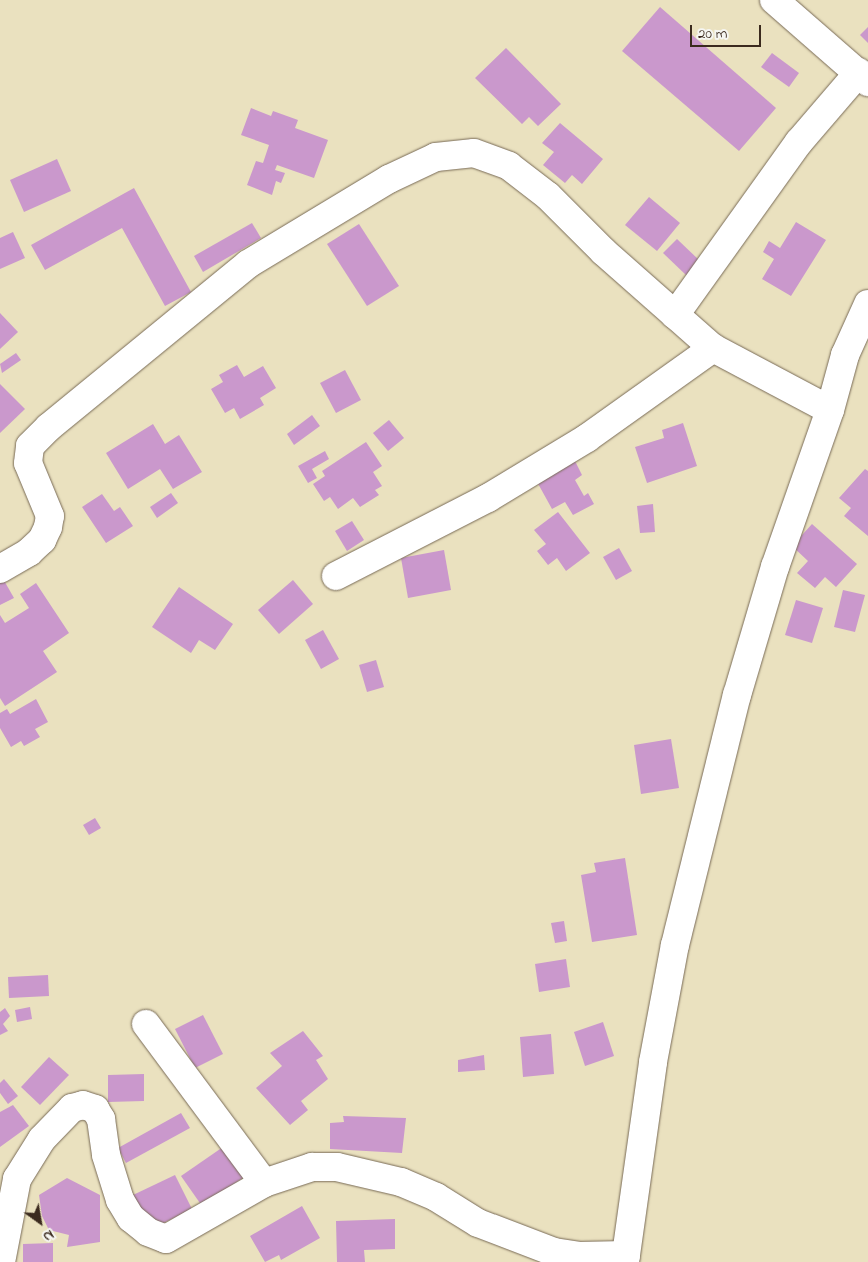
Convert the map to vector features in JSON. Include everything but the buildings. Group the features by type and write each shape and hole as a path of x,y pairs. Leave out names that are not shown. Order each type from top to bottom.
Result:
{"street":[{"path":"676,315 799,142 864,77 774,0"},
{"path":"0,569 35,546 48,527 50,516 28,462 30,446 49,427 248,264 388,179 436,157 474,153 493,158 520,174 548,196 604,252 713,348 830,410"},
{"path":"1,1262 17,1179 42,1139 72,1108 83,1105 95,1109 101,1119 106,1155 120,1200 131,1218 148,1232 166,1240 182,1233 264,1183 312,1167 336,1167 380,1175 436,1197 478,1223 554,1252 579,1256 625,1258 653,1062 675,945 752,645 788,530 830,410 846,355 868,304"},
{"path":"336,576 488,498 578,443 713,348"},
{"path":"146,1024 264,1183"}]}
